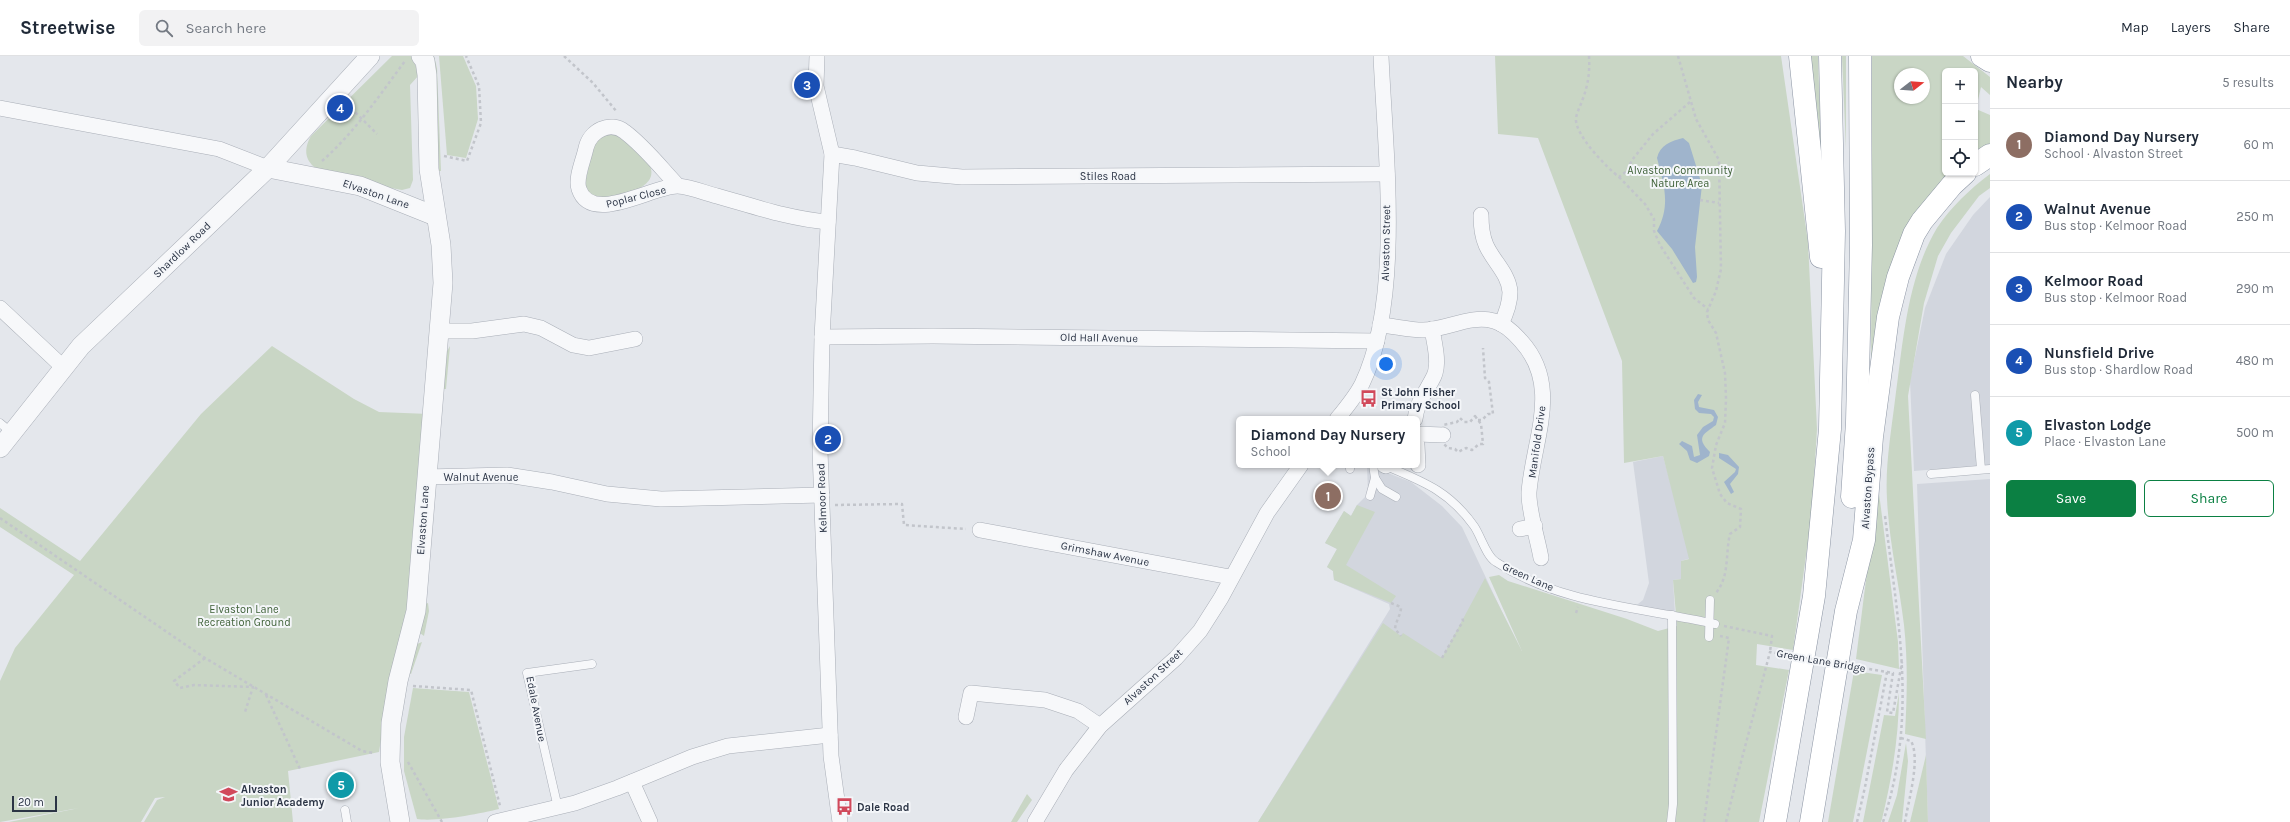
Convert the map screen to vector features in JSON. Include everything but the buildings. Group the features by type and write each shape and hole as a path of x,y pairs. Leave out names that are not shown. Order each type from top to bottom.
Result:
{"highway":[{"path":"1800,56 1831,358"},
{"path":"1775,822 1814,596 1830,429 1834,231 1830,56"},
{"path":"1846,611 1857,422 1862,245 1860,56"},
{"path":"1982,56 1990,62"},
{"path":"1978,163 1990,154"},
{"name":"Alvaston Bypass","path":"1811,822 1846,611 1864,540 1872,437 1888,317 1898,276 1914,234 1922,221 1961,176"}],"street":[{"name":"Shardlow Road","path":"0,448 6,428 64,368 81,346 268,168 370,56"},
{"name":"Elvaston Lane","path":"400,822 390,755 391,722 395,694 416,611 439,331 443,263 429,169 427,75 425,61 422,56"},
{"name":"Kelmoor Road","path":"817,56 816,86 832,154 822,337 820,450 830,734 833,779 840,822"},
{"name":"Alvaston Street","path":"1339,416 1361,385 1376,341 1380,324 1387,246 1387,174 1381,56"},
{"path":"0,108 220,149 268,168"},
{"name":"Poplar Close","path":"678,186 624,131 612,127 602,128 593,133 588,140 578,181 579,189 582,195 589,202 603,205 678,186 796,217 828,222"},
{"name":"Stiles Road","path":"832,154 917,173 962,177 1387,174"},
{"name":"Elvaston Lane","path":"268,168 360,186 435,216"},
{"path":"1481,215 1481,227 1486,245 1508,280 1510,292 1508,307 1501,324"},
{"path":"0,308 64,368"},
{"name":"Manifold Drive","path":"1380,324 1423,330 1480,320 1494,321 1511,331 1528,349 1535,360 1541,382 1543,399 1541,429 1529,494 1541,558"},
{"path":"439,331 472,331 524,324 541,328 573,345 589,348 635,339"},
{"path":"1416,416 1420,399 1435,375 1436,360 1432,329"},
{"name":"Old Hall Avenue","path":"822,337 933,336 1376,341"},
{"path":"1420,434 1442,435"},
{"name":"Alvaston Street","path":"1035,822 1066,770 1100,726 1176,658 1200,631 1221,598 1230,577 1267,513 1299,468"},
{"name":"Walnut Avenue","path":"426,477 507,475 552,482 607,494 661,499 822,500"},
{"path":"1520,529 1535,526"},
{"name":"Grimshaw Avenue","path":"980,530 1230,577"},
{"path":"966,717 971,693 1045,700 1078,711 1100,726"},
{"path":"499,821 558,808 594,797 680,761 728,746 830,734"},
{"path":"632,782 650,822"}],"lane":[{"path":"1975,394 1980,469"},
{"path":"1370,496 1374,478 1379,468"},
{"name":"Green Lane","path":"1388,468 1430,485 1454,502 1474,527 1494,561 1523,577 1580,597 1625,608 1672,615 1714,626"},
{"path":"1931,474 1990,469"},
{"path":"1374,478 1382,489 1396,497"},
{"path":"1709,637 1714,626 1710,600"},
{"path":"1671,822 1673,804 1672,615"},
{"name":"Edale Avenue","path":"558,808 527,673 592,664"},
{"path":"346,810 347,822"}],"path":[{"path":"306,175 340,145 362,119 408,56"},
{"path":"444,149 444,157 467,161 481,123 479,86 466,56"},
{"path":"564,56 593,83 622,118 624,131"},
{"path":"1589,56 1590,74 1576,120 1580,130 1597,156 1609,170 1619,177 1645,204 1654,219 1654,231 1660,245 1694,298 1708,309"},
{"path":"1678,56 1690,102 1696,118 1719,160 1721,269 1716,291 1708,309 1708,320 1716,333 1725,373 1726,399 1725,423 1716,445 1712,468 1720,494 1727,503 1741,509 1740,527 1730,534 1728,541 1723,583 1710,600"},
{"path":"336,93 376,134"},
{"path":"1619,177 1626,171 1632,160 1653,134 1690,102"},
{"path":"1700,200 1719,203"},
{"path":"1478,420 1482,420 1488,414 1493,414 1489,382 1485,378 1483,348"},
{"path":"1475,416 1478,420 1481,424 1483,444 1479,444 1472,450 1466,448 1458,452 1455,449 1448,448 1444,444 1442,435 1443,425 1457,422 1460,418 1464,422 1470,422 1475,416"},
{"path":"822,500 902,504 904,525 980,530"},
{"path":"1884,822 1895,783 1901,738 1904,694 1902,658 1885,514"},
{"path":"0,518 205,658 253,687 362,751 404,756 442,822"},
{"path":"1391,603 1401,607 1401,613 1396,622 1395,629 1401,636"},
{"path":"1442,658 1463,621 1462,616"},
{"path":"1704,822 1729,638 1719,636 1714,626"},
{"path":"1730,627 1772,636 1770,652"},
{"name":"Green Lane Bridge","path":"1726,822 1770,652 1887,672"},
{"path":"205,658 174,681 180,688 194,685 253,687"},
{"path":"1857,822 1887,672 1893,673 1887,712 1893,713 1902,658"},
{"path":"409,692 411,686 471,690 499,821"},
{"path":"245,712 253,687"},
{"path":"266,694 300,769"},
{"path":"1901,738 1911,742 1914,750 1912,783 1905,822"}],"shaded area":[{"path":"1990,197 1990,465 1914,471 1910,381 1925,308 1946,254 1973,215"},
{"path":"1663,456 1691,558 1681,561 1681,579 1673,580 1675,614 1633,608 1643,600 1649,583 1633,462"},
{"path":"1367,468 1375,468 1411,482 1442,506 1462,527 1553,720 1531,822 1258,822 1390,609 1389,604 1334,580 1333,571 1327,567 1337,549 1325,543 1344,511 1351,516 1357,505 1368,494"},
{"path":"1990,479 1990,822 1928,822 1917,484"}],"green space":[{"path":"392,56 412,56 419,75 410,85 413,180 410,188 402,190 391,188 318,170 310,163 306,151 308,141 311,136"},
{"path":"431,56 434,56 437,68 441,171 436,171"},
{"path":"439,56 463,56 476,86 478,119 466,158 447,155"},
{"name":"Alvaston Community Nature Area","path":"1495,56 1781,56 1808,242 1817,429 1812,512 1793,650 1757,644 1756,665 1789,670 1759,822 1258,822 1383,623 1401,636 1403,633 1442,658 1485,578 1522,651 1489,577 1499,575 1508,581 1627,619 1658,631 1677,626 1673,580 1681,579 1681,561 1689,559 1663,456 1624,463 1622,361 1538,138 1498,134"},
{"path":"1806,56 1818,56 1822,174"},
{"path":"1842,56 1846,56 1846,149"},
{"path":"1872,56 1963,56 1990,77 1990,95 1981,87 1978,100 1978,68 1942,68 1942,176 1948,176 1917,214 1871,386"},
{"path":"1978,110 1990,115 1990,143 1978,150"},
{"path":"615,134 643,155 649,164 651,172 650,179 645,185 629,193 605,198 590,195 585,184 589,162 595,142 601,135"},
{"path":"1990,174 1990,188 1979,196 1951,233 1938,256 1924,303 1908,396 1926,739 1905,734 1907,666 1904,625 1888,515 1887,474 1889,450 1904,334 1919,268 1927,247 1942,220 1961,199"},
{"name":"Elvaston Lane Recreation Ground","path":"272,346 354,399 379,412 429,414 407,622 384,721 379,752 288,771 293,822 144,822 157,800 165,797 155,798 141,822 9,822 79,808 0,822 0,681 15,648 74,575 0,527 0,508 80,561 201,414"},
{"path":"450,346 446,389 441,389 446,353"},
{"path":"1878,485 1898,642 1899,669 1856,659"},
{"path":"1357,505 1375,512 1346,565 1396,596 1391,603 1334,580 1333,571 1327,567 1337,549 1325,543 1344,511 1351,516"},
{"path":"428,603 429,611 424,636 420,633 425,604"},
{"path":"422,642 411,674 409,673 417,644"},
{"path":"1854,671 1882,675 1853,822 1828,822"},
{"path":"413,688 469,692 499,809 446,818 425,820 417,819 404,771 404,737"},
{"path":"1899,693 1898,725 1894,757 1882,819 1881,822 1863,822 1884,715 1895,716"},
{"path":"1906,743 1908,761 1902,822 1888,822 1897,795"},
{"path":"1926,755 1928,822 1910,822"},
{"path":"1027,794 1032,800 1017,822 1011,822"}],"water":[{"path":"1683,138 1689,143 1702,185 1695,247 1697,277 1696,282 1693,283 1672,249 1657,231 1664,212 1665,204 1664,186 1657,158 1658,154 1667,144"},
{"path":"1698,394 1702,395 1698,402 1699,407 1714,410 1718,417 1716,425 1703,436 1702,439 1705,447 1710,452 1709,456 1697,463 1690,460 1687,451 1679,444 1682,441 1692,446 1694,457 1700,455 1697,435 1703,427 1713,421 1714,417 1711,414 1699,413 1695,409 1694,400"},
{"path":"1719,453 1728,455 1739,467 1738,474 1730,484 1734,492 1731,494 1724,482 1735,472 1736,469 1719,458"}],"place":[{"name":"Kelmoor Road","path":"807,85"},
{"name":"Nunsfield Drive","path":"340,108"},
{"name":"St John Fisher Primary School","path":"1368,398"},
{"name":"Walnut Avenue","path":"828,439"},
{"name":"Diamond Day Nursery","path":"1328,496"},
{"name":"Elvaston Lodge","path":"341,785"},
{"name":"Alvaston Junior Academy","path":"228,795"},
{"name":"Dale Road","path":"844,807"}]}
